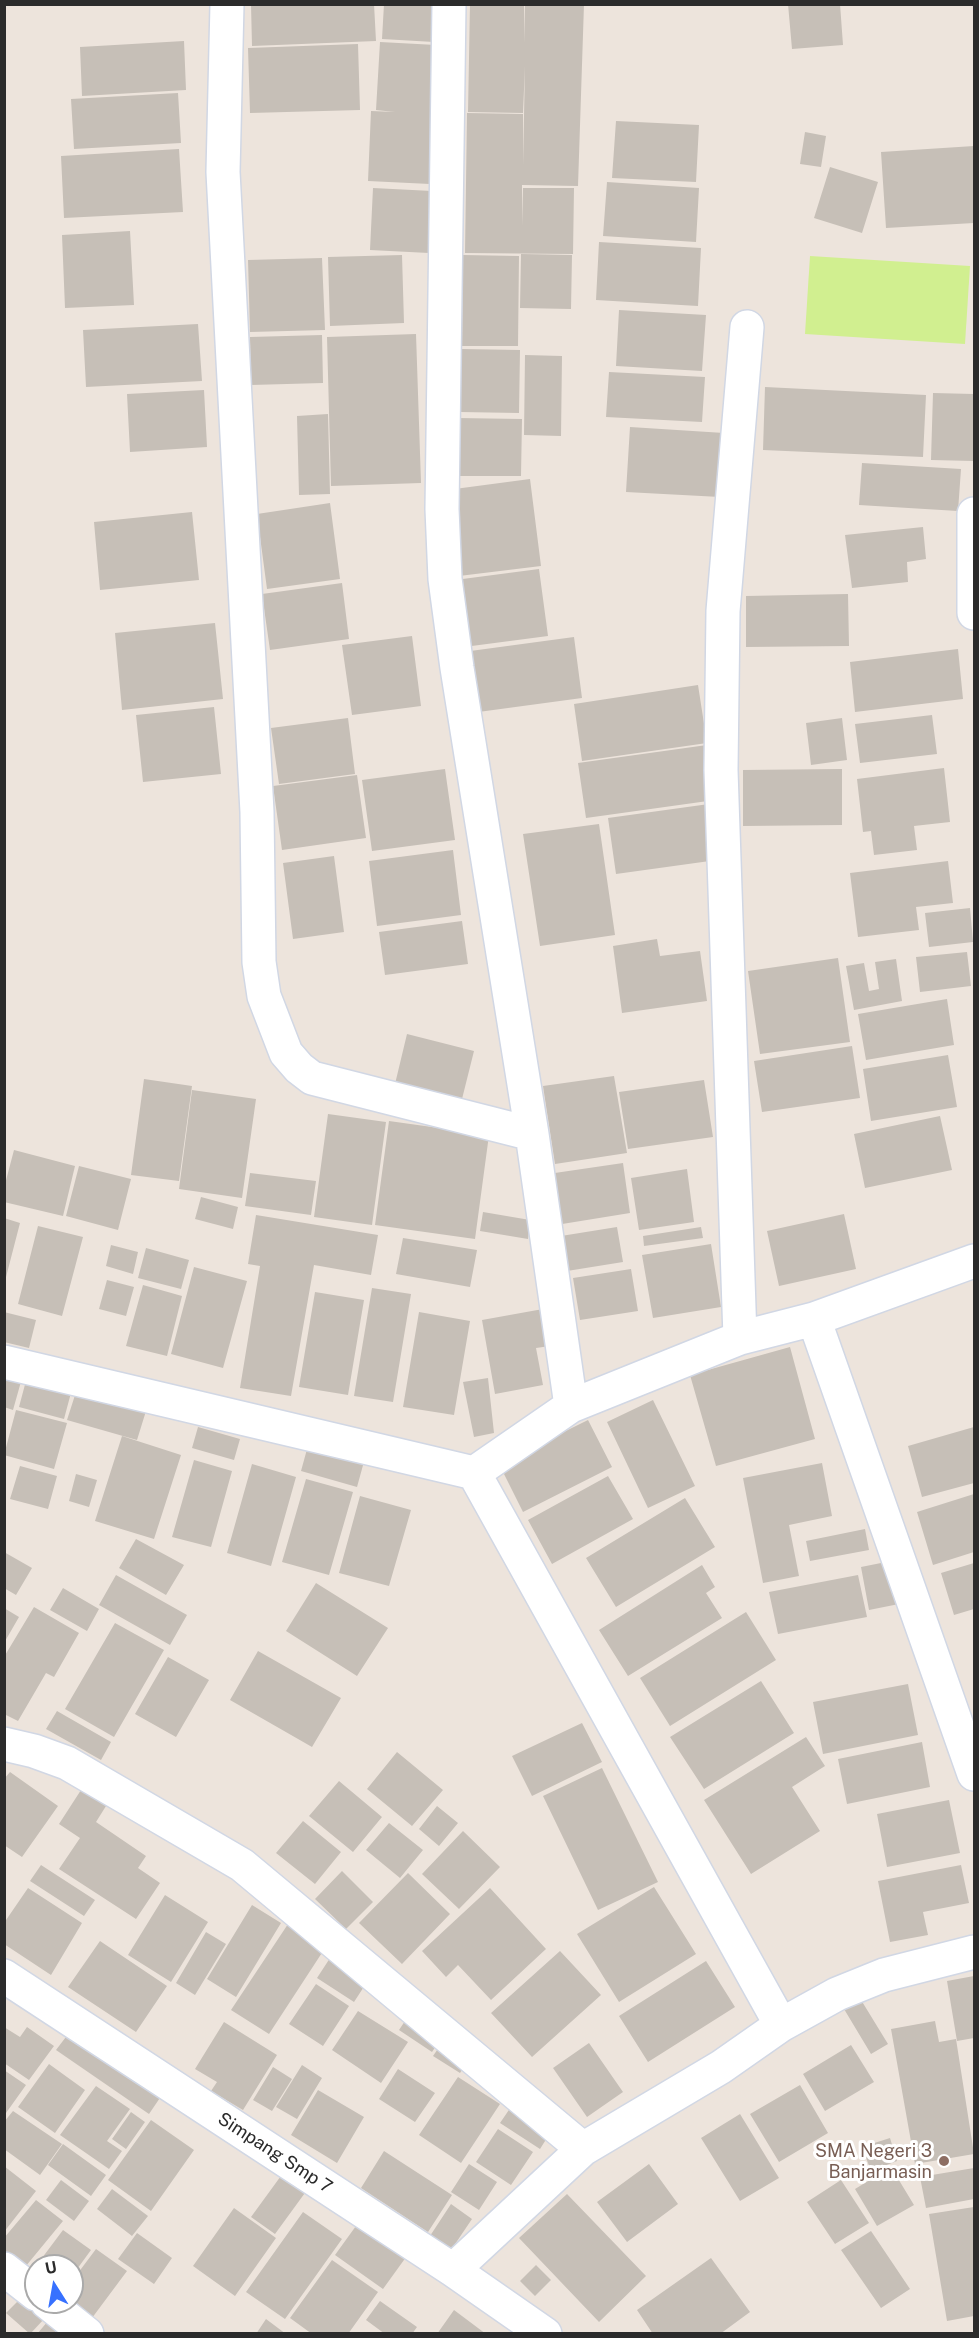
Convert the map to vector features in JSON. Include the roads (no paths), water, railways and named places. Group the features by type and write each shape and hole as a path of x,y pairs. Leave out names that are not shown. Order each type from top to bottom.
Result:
{"street":[{"path":"227,4 224,172 257,812 259,962 264,996 286,1053 299,1068 312,1077 532,1134"},
{"path":"449,4 442,509 445,579 458,679 532,1134 571,1406"},
{"path":"740,1338 721,770 723,611 747,327"},
{"path":"974,514 975,613"},
{"path":"474,1473 571,1406 740,1338 814,1318 975,1261"},
{"path":"814,1318 975,1774"},
{"path":"4,1362 474,1473 781,2025"},
{"path":"4,1744 34,1751 67,1763 242,1864 584,2149"},
{"path":"453,2270 584,2149 721,2067 781,2025 837,1994 884,1974 975,1952"},
{"name":"Simpang Smp 7","path":"4,1976 453,2270 545,2334"},
{"path":"4,2269 24,2285"},
{"path":"61,2314 87,2334"}],"place":[{"name":"SMA Negeri 3 Banjarmasin","path":"944,2161"}]}
